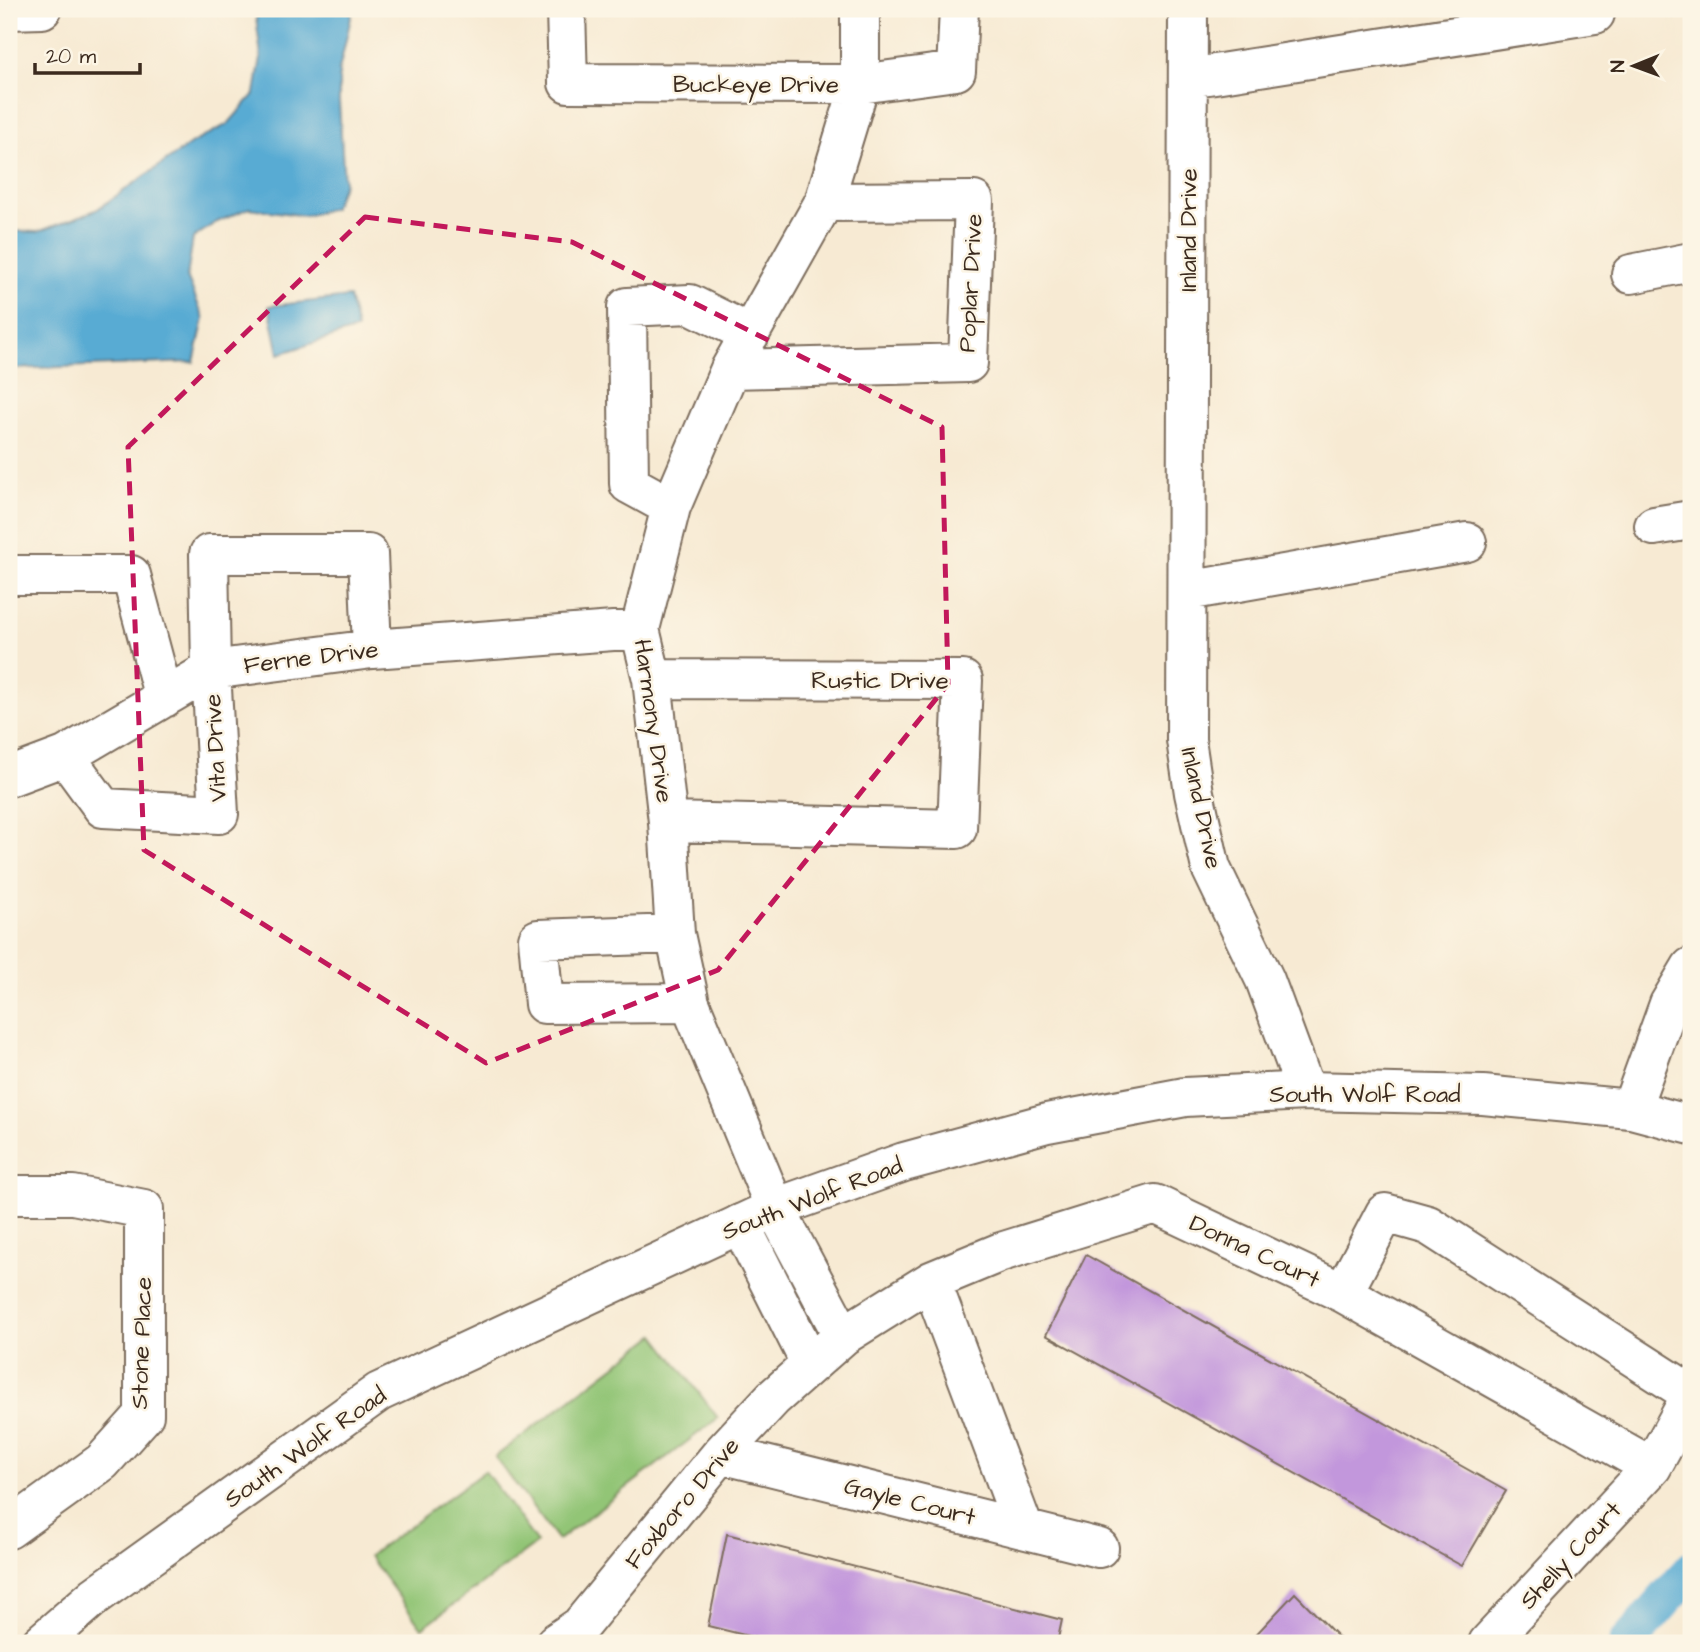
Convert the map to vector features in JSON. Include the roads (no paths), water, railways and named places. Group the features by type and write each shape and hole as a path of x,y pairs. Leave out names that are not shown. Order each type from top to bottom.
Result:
{"street":[{"path":"9,10 42,9"},
{"name":"Buckeye Drive","path":"566,9 568,83 860,84 956,71 959,9"},
{"name":"Harmony Drive","path":"775,1208 690,1003 674,934 668,821 652,679 640,629 671,507 730,369 824,202 860,84 860,9"},
{"name":"Inland Drive","path":"1188,9 1186,740 1194,793 1211,868 1265,980 1306,1091"},
{"path":"1189,78 1595,14"},
{"name":"Poplar Drive","path":"730,369 968,363 974,201 824,202"},
{"path":"1632,274 1691,262"},
{"path":"671,507 629,484 627,307 690,304 750,334"},
{"path":"1654,526 1691,520"},
{"path":"1187,591 1467,542"},
{"path":"211,670 209,554 368,554 372,649"},
{"name":"Vita Drive","path":"9,575 131,575 164,698"},
{"name":"Ferne Drive","path":"9,776 65,756 211,670 372,649 640,629"},
{"name":"Vita Drive","path":"65,756 103,808 219,814 211,670"},
{"name":"Rustic Drive","path":"652,679 963,680 957,829 668,821"},
{"path":"674,934 538,939 544,1004 690,1003"},
{"path":"1631,1109 1669,1004 1691,967"},
{"name":"South Wolf Road","path":"41,1643 95,1596 379,1392 775,1208 904,1162 1047,1123 1185,1097 1306,1091 1483,1095 1631,1109 1691,1125"},
{"name":"Stone Place","path":"9,1195 73,1195 144,1209 144,1415 102,1462 9,1530"},
{"name":"Donna Court","path":"843,1336 932,1281 1001,1252 1155,1204 1343,1293 1652,1467"},
{"path":"775,1208 843,1336"},
{"path":"1343,1293 1385,1213 1428,1225 1691,1395"},
{"path":"740,1224 810,1363"},
{"path":"932,1281 1024,1529"},
{"name":"Foxboro Drive","path":"577,1638 721,1454 810,1363 843,1336"},
{"name":"Shelly Court","path":"1488,1643 1652,1467 1691,1395"},
{"name":"Gayle Court","path":"721,1454 1099,1548"}],"water":[{"path":"255,9 353,9 339,70 344,183 333,208 306,216 249,208 215,223 193,238 187,277 204,319 194,362 9,369 9,231 38,232 96,210 192,143 228,124 255,93 261,57"},
{"path":"349,297 357,329 279,354 269,306"}],"waterway":[{"path":"1627,1643 1691,1570"}]}
